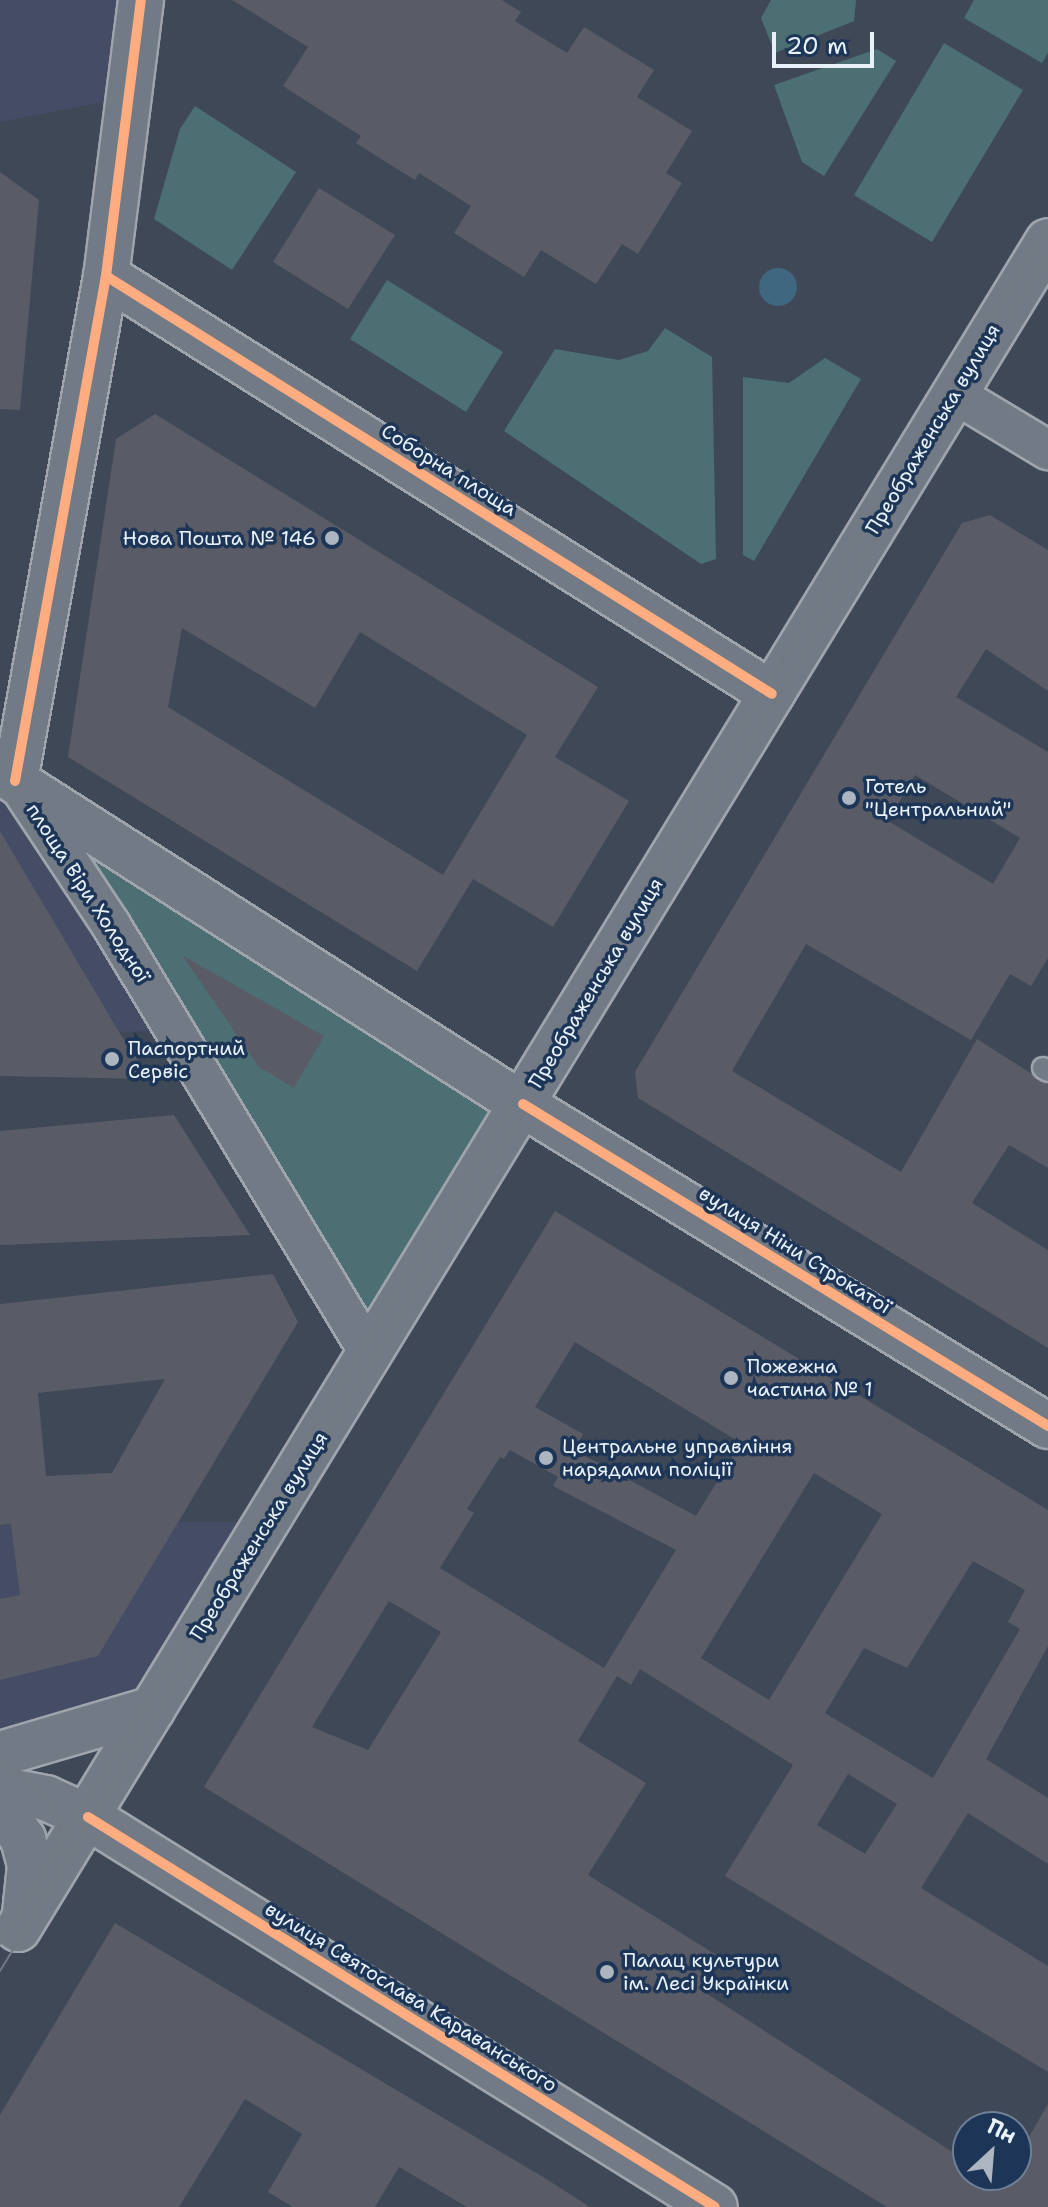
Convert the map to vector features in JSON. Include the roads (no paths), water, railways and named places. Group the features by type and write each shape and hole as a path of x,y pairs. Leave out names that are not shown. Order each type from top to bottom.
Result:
{"main road":[{"path":"8,782 106,276 141,2"},
{"name":"Преображенська вулиця","path":"6,1945 371,1356 1048,241"},
{"name":"Соборна площа","path":"106,276 772,694"},
{"name":"площа Віри Холодної","path":"8,782 523,1104"},
{"name":"вулиця Ніни Строкатої","path":"523,1104 1048,1426"},
{"path":"0,1754 153,1709"},
{"name":"вулиця Святослава Караванського","path":"0,1789 46,1798 88,1817 715,2207"},
{"path":"0,1808 23,1839 30,1865 31,1892 6,1945"}],"street":[{"path":"955,394 1048,450"},
{"name":"площа Віри Холодної","path":"8,782 111,925 371,1356"}],"tram line":[{"path":"0,1944 1048,225"},
{"path":"0,1971 1048,255"},
{"path":"0,1765 26,1778 46,1798 58,1818 63,1845"}],"place":[{"name":"Нова Пошта № 146","path":"332,538"},
{"name":"Готель \"Центральний\"","path":"849,798"},
{"name":"Паспортний Сервіс","path":"112,1059"},
{"name":"Пожежна частина № 1","path":"731,1378"},
{"name":"Центральне управління нарядами поліції","path":"546,1458"},
{"name":"Палац культури ім. Лесі Українки","path":"607,1972"}]}
